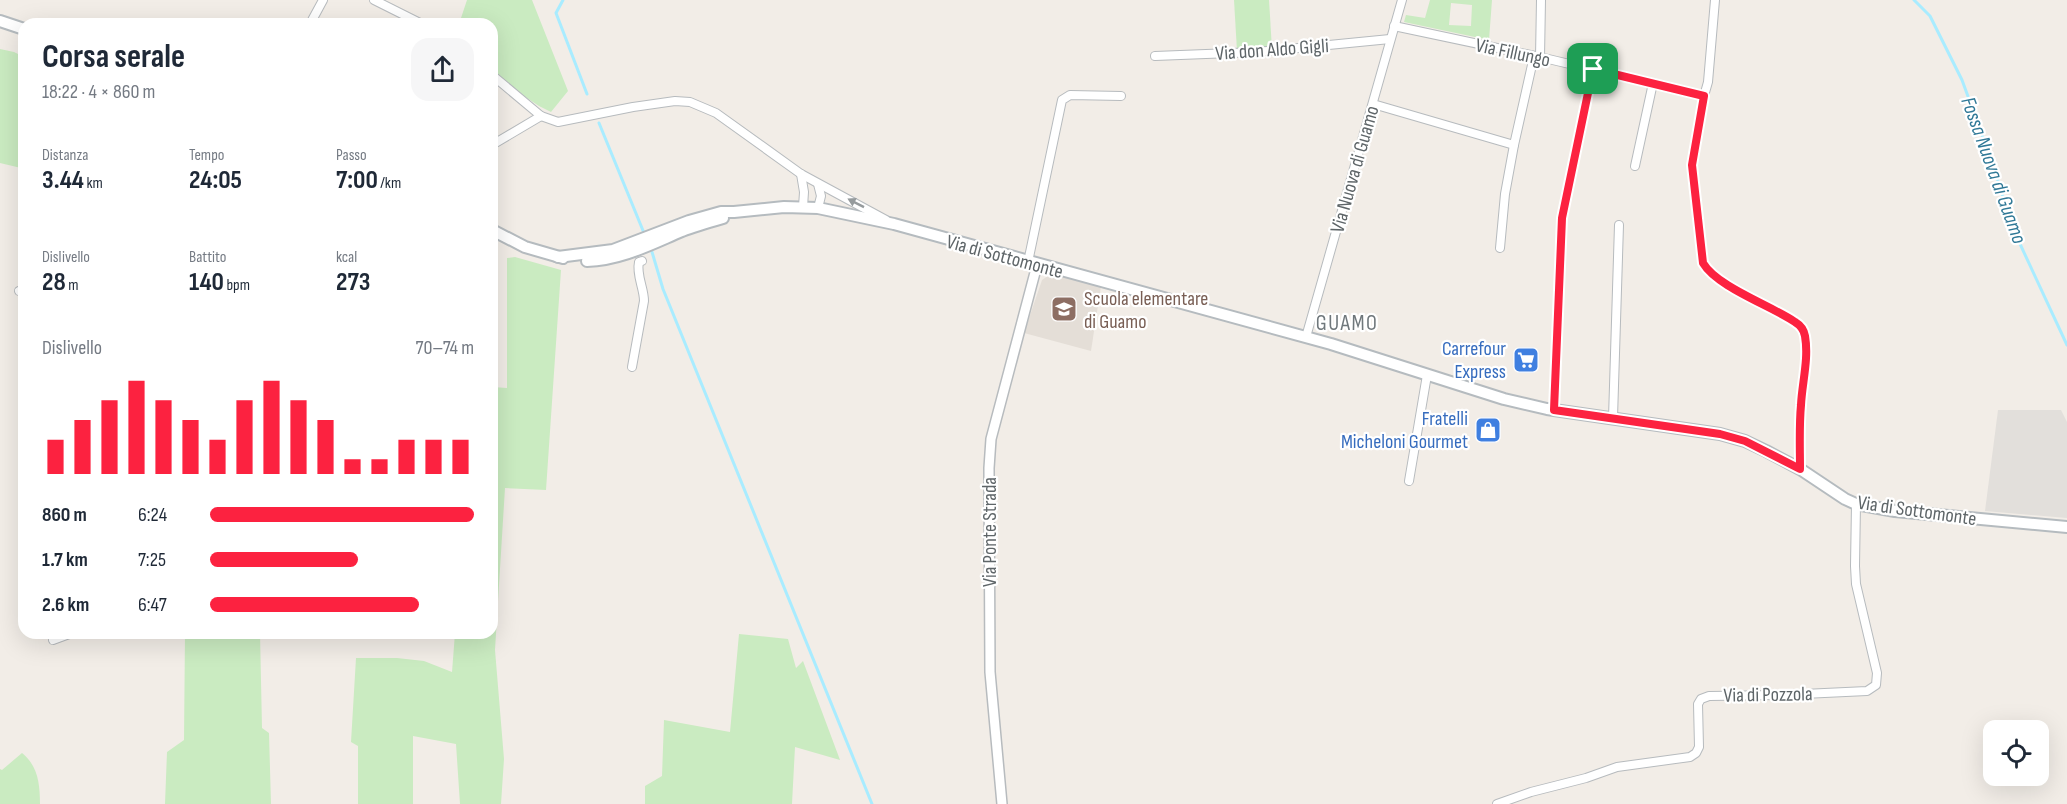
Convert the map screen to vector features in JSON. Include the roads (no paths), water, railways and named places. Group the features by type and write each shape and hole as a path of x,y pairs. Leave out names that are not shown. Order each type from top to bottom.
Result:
{"main road":[{"path":"0,21 18,27"},
{"name":"Via di Sottomonte","path":"558,257 613,250 704,216 721,212 770,207 818,208 892,224 1306,337 1504,399 1554,410 1720,434 1745,441 1800,469 1856,504 1895,511 2067,527"},
{"name":"Via di Sottomonte","path":"498,233 525,248 558,257 575,261 603,260 648,246 734,212"}],"street":[{"path":"313,18 323,0"},
{"path":"374,0 410,18"},
{"name":"Via Nuova di Guamo","path":"1306,337 1402,0"},
{"path":"1500,248 1505,194 1514,145 1537,57 1541,0"},
{"path":"1715,0 1708,82 1692,165 1703,263 1712,273 1758,303 1796,322 1802,328 1805,336 1805,353 1801,404 1800,469"},
{"name":"Via Fillungo","path":"1394,26 1593,69 1704,96"},
{"name":"Via don Aldo Gigli","path":"1155,56 1257,52 1390,39"},
{"path":"1554,410 1562,218 1593,69"},
{"path":"498,80 541,116 558,122 633,107 675,101 690,102 716,113 801,174 892,224"},
{"path":"1635,166 1653,83"},
{"path":"1032,264 1062,100 1070,95 1121,96"},
{"path":"1373,104 1514,145"},
{"path":"498,141 541,116"},
{"path":"801,174 804,192 803,207"},
{"path":"818,183 820,196 818,208"},
{"path":"1613,418 1619,225"},
{"path":"632,367 644,301 638,270 639,262 648,255 648,246"},
{"name":"Via Ponte Strada","path":"1002,804 990,672 989,468 991,439 1032,264"},
{"path":"1409,481 1427,375"},
{"name":"Via di Pozzola","path":"1497,804 1617,767 1690,757 1699,747 1698,704 1701,699 1709,696 1867,691 1876,685 1877,673 1856,584 1856,504"}],"waterway":[{"path":"563,0 556,13 587,94"},
{"name":"Fossa Nuova di Guamo","path":"1914,0 1930,16 1962,80 2014,231 2067,345"},
{"path":"599,123 644,233"},
{"path":"652,252 663,289 872,804"}],"place":[{"name":"Scuola elementare di Guamo","path":"1064,309"},
{"name":"Carrefour Express","path":"1526,360"},
{"name":"Fratelli Micheloni Gourmet","path":"1488,430"}],"district":[{"name":"GUAMO","path":"1347,322"}]}
